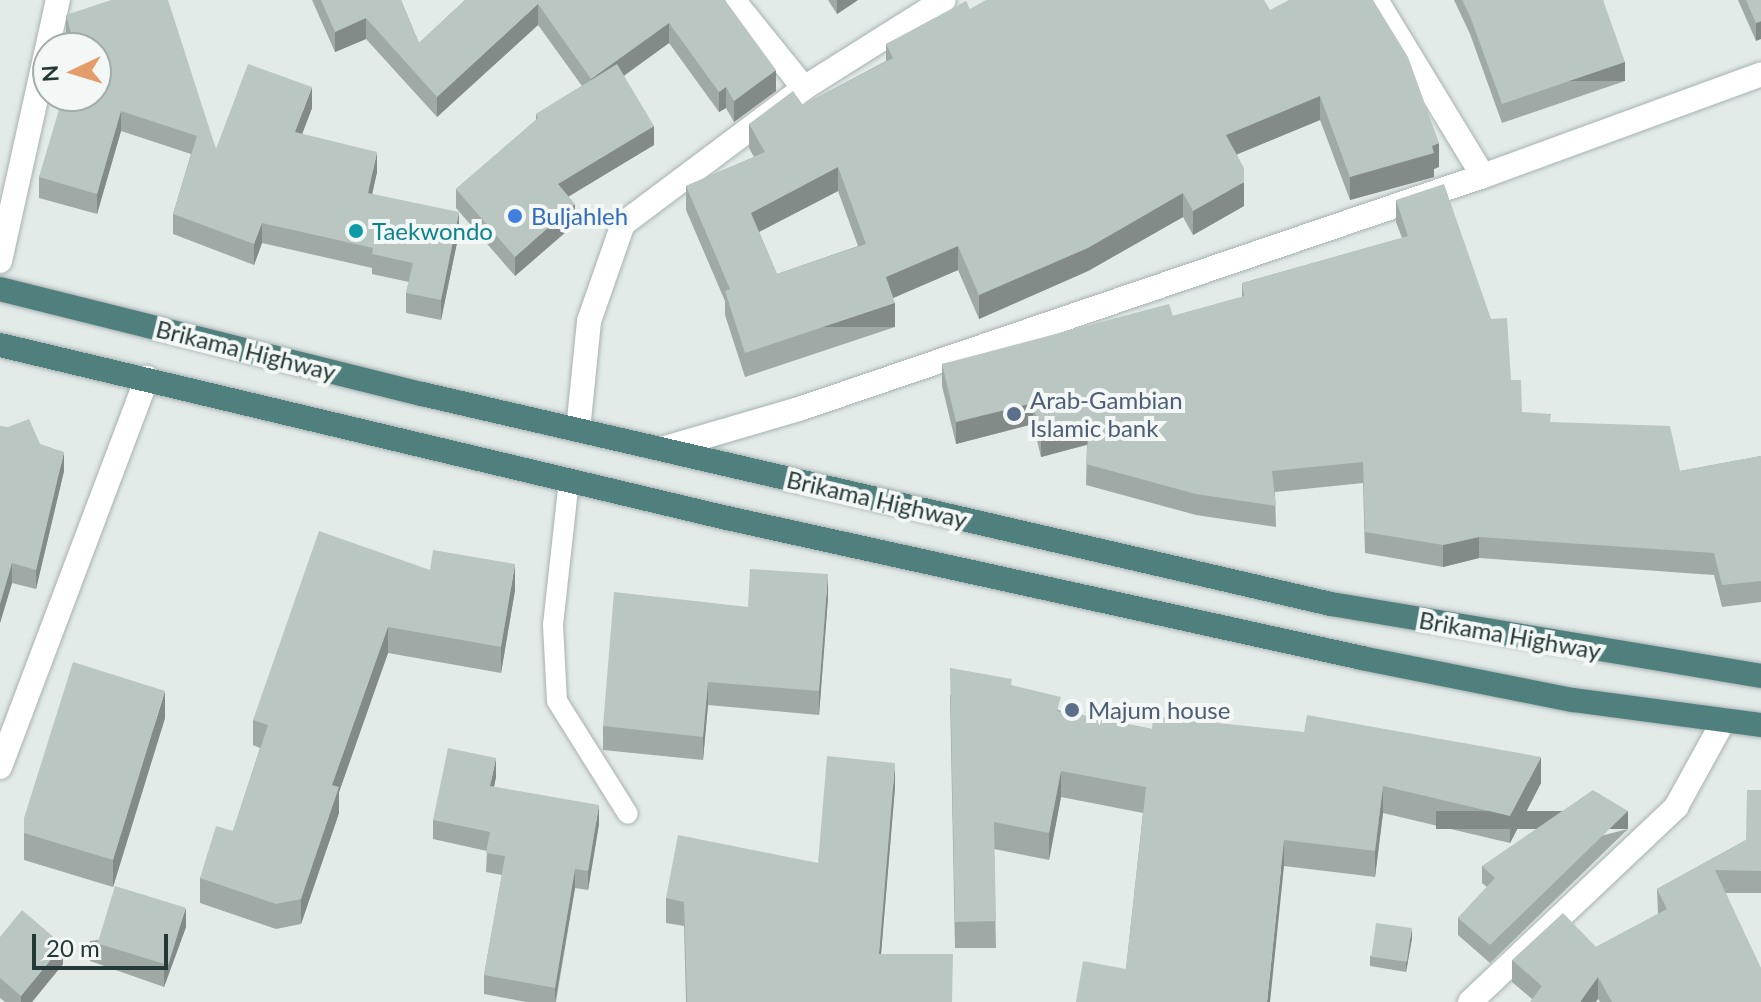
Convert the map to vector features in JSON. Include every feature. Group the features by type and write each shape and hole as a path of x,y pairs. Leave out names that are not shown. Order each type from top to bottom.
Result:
{"highway":[{"name":"Brikama Highway","path":"0,289 578,430 1331,604 1761,676"},
{"name":"Brikama Highway","path":"0,345 569,480 1362,658 1573,700 1761,725"}],"street":[{"path":"0,261 58,0"},
{"path":"733,0 804,88"},
{"path":"578,430 589,321 623,224 804,88 944,0"},
{"path":"1376,0 1483,176"},
{"path":"662,449 799,409 1483,176 1761,74"},
{"path":"0,767 147,378"},
{"path":"1470,1002 1676,807 1724,720"}],"lane":[{"path":"569,480 553,625 557,701 628,814"}],"building":[{"path":"111,0 168,0 216,149 248,64 312,87 295,132 377,152 368,193 459,212 441,300 406,293 413,263 372,254 373,248 262,223 254,244 173,214 197,136 121,111 97,194 39,177 58,112 112,112 112,32 71,32 66,15"},
{"path":"321,0 401,0 419,43 465,0 725,0 776,70 734,101 726,87 719,92 669,23 591,79 538,4 437,97 366,18 335,32"},
{"path":"986,0 1264,0 1270,10 1289,0 1373,0 1408,57 1439,143 1432,146 1434,153 1350,177 1320,96 1226,135 1244,168 1244,182 1193,211 1183,193 1088,248 979,295 958,246 886,277 895,303 745,353 725,291 730,289 686,186 765,152 749,124 793,91 803,105 893,58 886,44 966,1 970,9","holes":["838,167 866,244 777,274 751,213"]},
{"path":"1462,0 1603,0 1625,62 1502,104"},
{"path":"1746,0 1761,0 1761,21 1756,23"},
{"path":"617,64 654,126 558,184 575,204 515,257 456,189 538,118 536,114"},
{"path":"1444,184 1491,319 1507,318 1511,380 1521,380 1522,412 1551,414 1550,422 1670,426 1680,471 1761,456 1761,581 1722,585 1714,553 1479,537 1443,545 1365,532 1363,462 1272,471 1276,506 1196,494 1086,464 1089,423 1041,436 1033,403 956,422 942,364 1169,304 1173,316 1244,296 1242,283 1408,236 1396,200"},
{"path":"29,419 40,444 64,452 36,570 12,563 0,604 0,426 8,427"},
{"path":"319,531 430,570 433,550 515,564 501,647 388,627 332,785 339,787 301,899 276,904 200,878 216,826 233,831 268,725 253,720"},
{"path":"750,569 828,574 819,691 708,682 703,737 603,726 614,592 748,607"},
{"path":"73,662 165,691 113,860 24,833 24,818"},
{"path":"950,668 1012,679 1011,685 1061,697 1057,711 1152,729 1153,716 1304,732 1307,715 1541,757 1510,816 1383,786 1375,851 1284,840 1267,1002 1076,1002 1083,961 1126,969 1146,787 1061,771 1049,833 994,822 996,921 955,922"},
{"path":"448,748 496,758 490,786 599,805 588,871 575,869 555,988 484,975 505,856 486,853 490,832 433,820"},
{"path":"827,756 895,763 879,954 953,954 952,1002 687,1002 684,902 666,898 678,835 818,863"},
{"path":"1593,790 1628,811 1490,945 1458,918 1495,878 1482,866"},
{"path":"1747,790 1761,790 1761,871 1715,870 1761,968 1761,1002 1612,1002 1598,977 1580,1002 1530,1002 1542,986 1512,960 1563,913 1596,947 1667,909 1657,889 1746,840"},
{"path":"115,886 186,908 168,965 97,943"},
{"path":"22,910 63,945 21,996 0,978 0,937"},
{"path":"1376,923 1412,928 1407,962 1371,957"}],"place":[{"name":"Buljahleh","path":"515,216"},
{"name":"Taekwondo","path":"356,231"},
{"name":"Arab-Gambian Islamic bank","path":"1014,414"},
{"name":"Majum house","path":"1072,710"}]}
